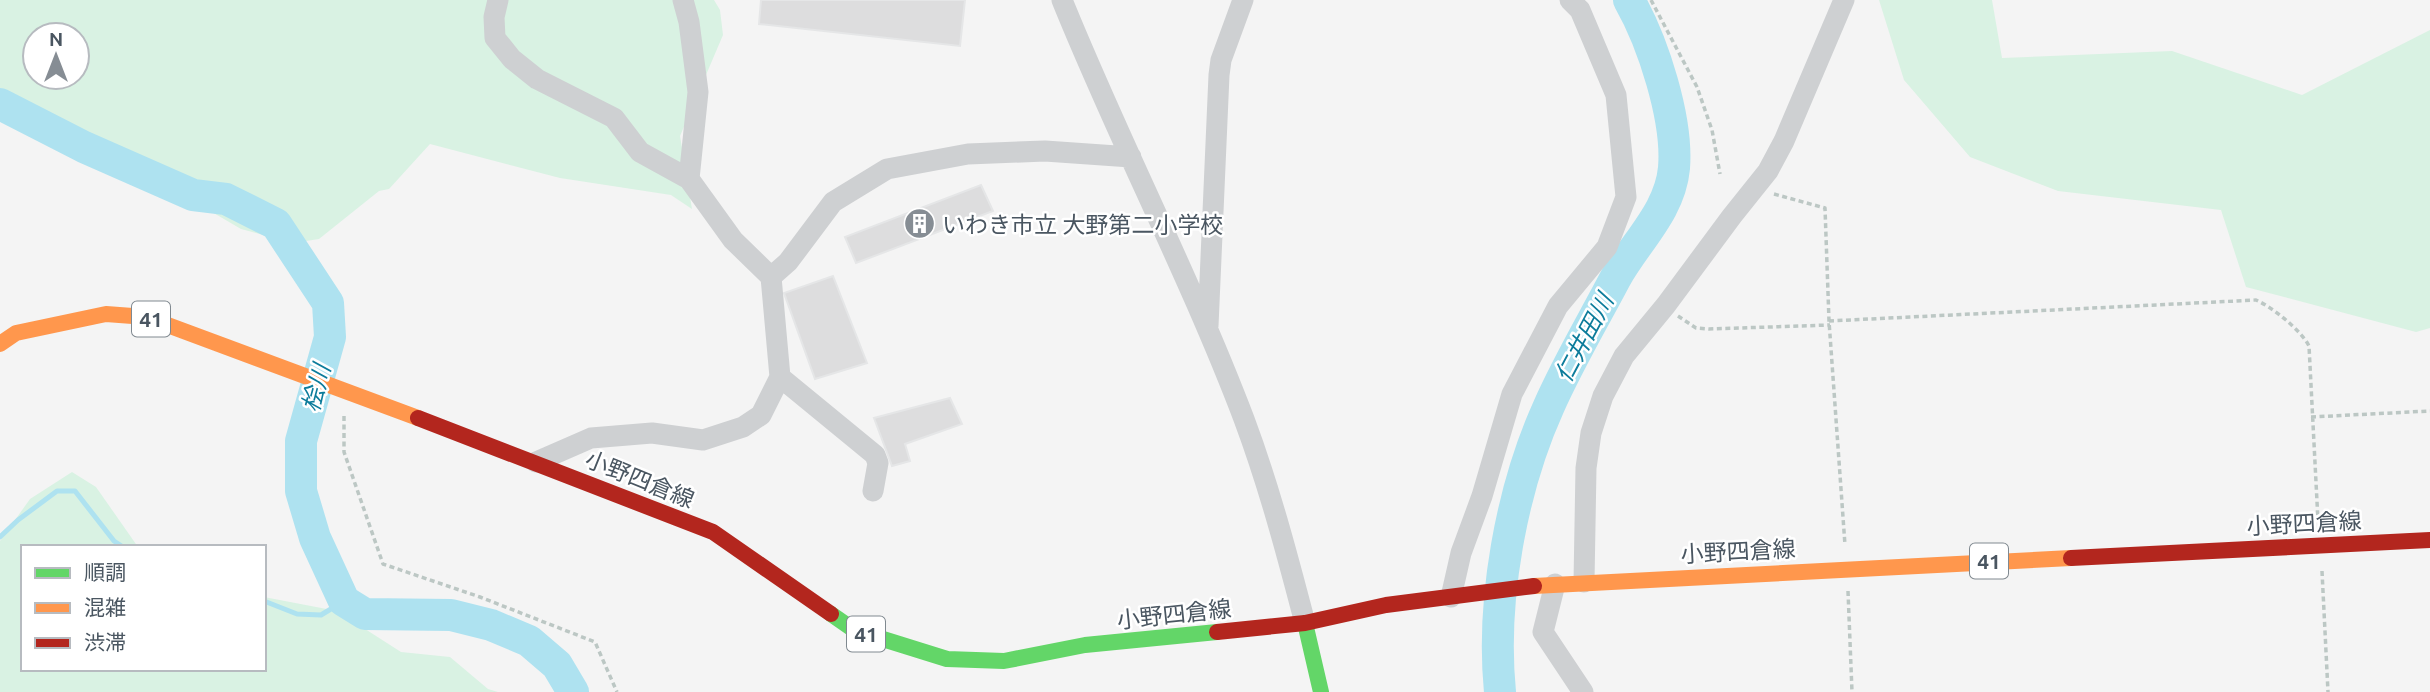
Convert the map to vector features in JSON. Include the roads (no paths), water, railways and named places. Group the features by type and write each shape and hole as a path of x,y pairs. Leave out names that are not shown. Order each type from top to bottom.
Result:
{"main road":[{"name":"小野四倉線","path":"0,344 16,333 106,314 146,317 536,462 713,533 854,630 947,659 1004,661 1084,645 1305,623 1386,605 1551,584 2430,540"},
{"path":"1305,623 1321,692"}],"street":[{"path":"498,0 494,17 495,38 512,59 537,79 614,118 640,152 689,179 733,240 771,277 780,377 761,415 743,427 703,440 652,433 591,438 536,462"},
{"path":"682,0 689,22 698,92 689,179"},
{"path":"1062,0 1094,78 1153,203 1252,444 1281,532 1305,623"},
{"path":"1208,333 1219,75 1221,60 1243,0"},
{"path":"1451,597 1461,554 1482,496 1512,394 1558,306 1607,247 1626,197 1616,95 1580,10 1570,0"},
{"path":"1584,582 1586,468 1591,433 1603,396 1624,356 1768,171 1784,141 1844,0"},
{"path":"771,277 788,262 833,202 887,169 968,154 1045,151 1131,157"},
{"path":"780,377 875,455 878,463 873,491"},
{"path":"1551,584 1543,632 1583,692"}],"waterway":[{"name":"仁井田川","path":"1500,692 1498,657 1502,584 1514,509 1524,473 1549,406 1572,358 1623,265 1659,213 1666,199 1674,168 1672,127 1662,81 1647,37 1629,0"},
{"name":"桧川","path":"0,104 84,147 193,195 226,199 276,224 328,303 330,337 301,441 301,491 315,538 344,601 365,614 451,615 491,625 529,641 557,665 573,692"},
{"path":"0,537 57,491 75,491 120,545"},
{"path":"266,602 297,614 321,615 344,601"}],"place":[{"name":"いわき市立 大野第二小学校","path":"919,224"}]}
